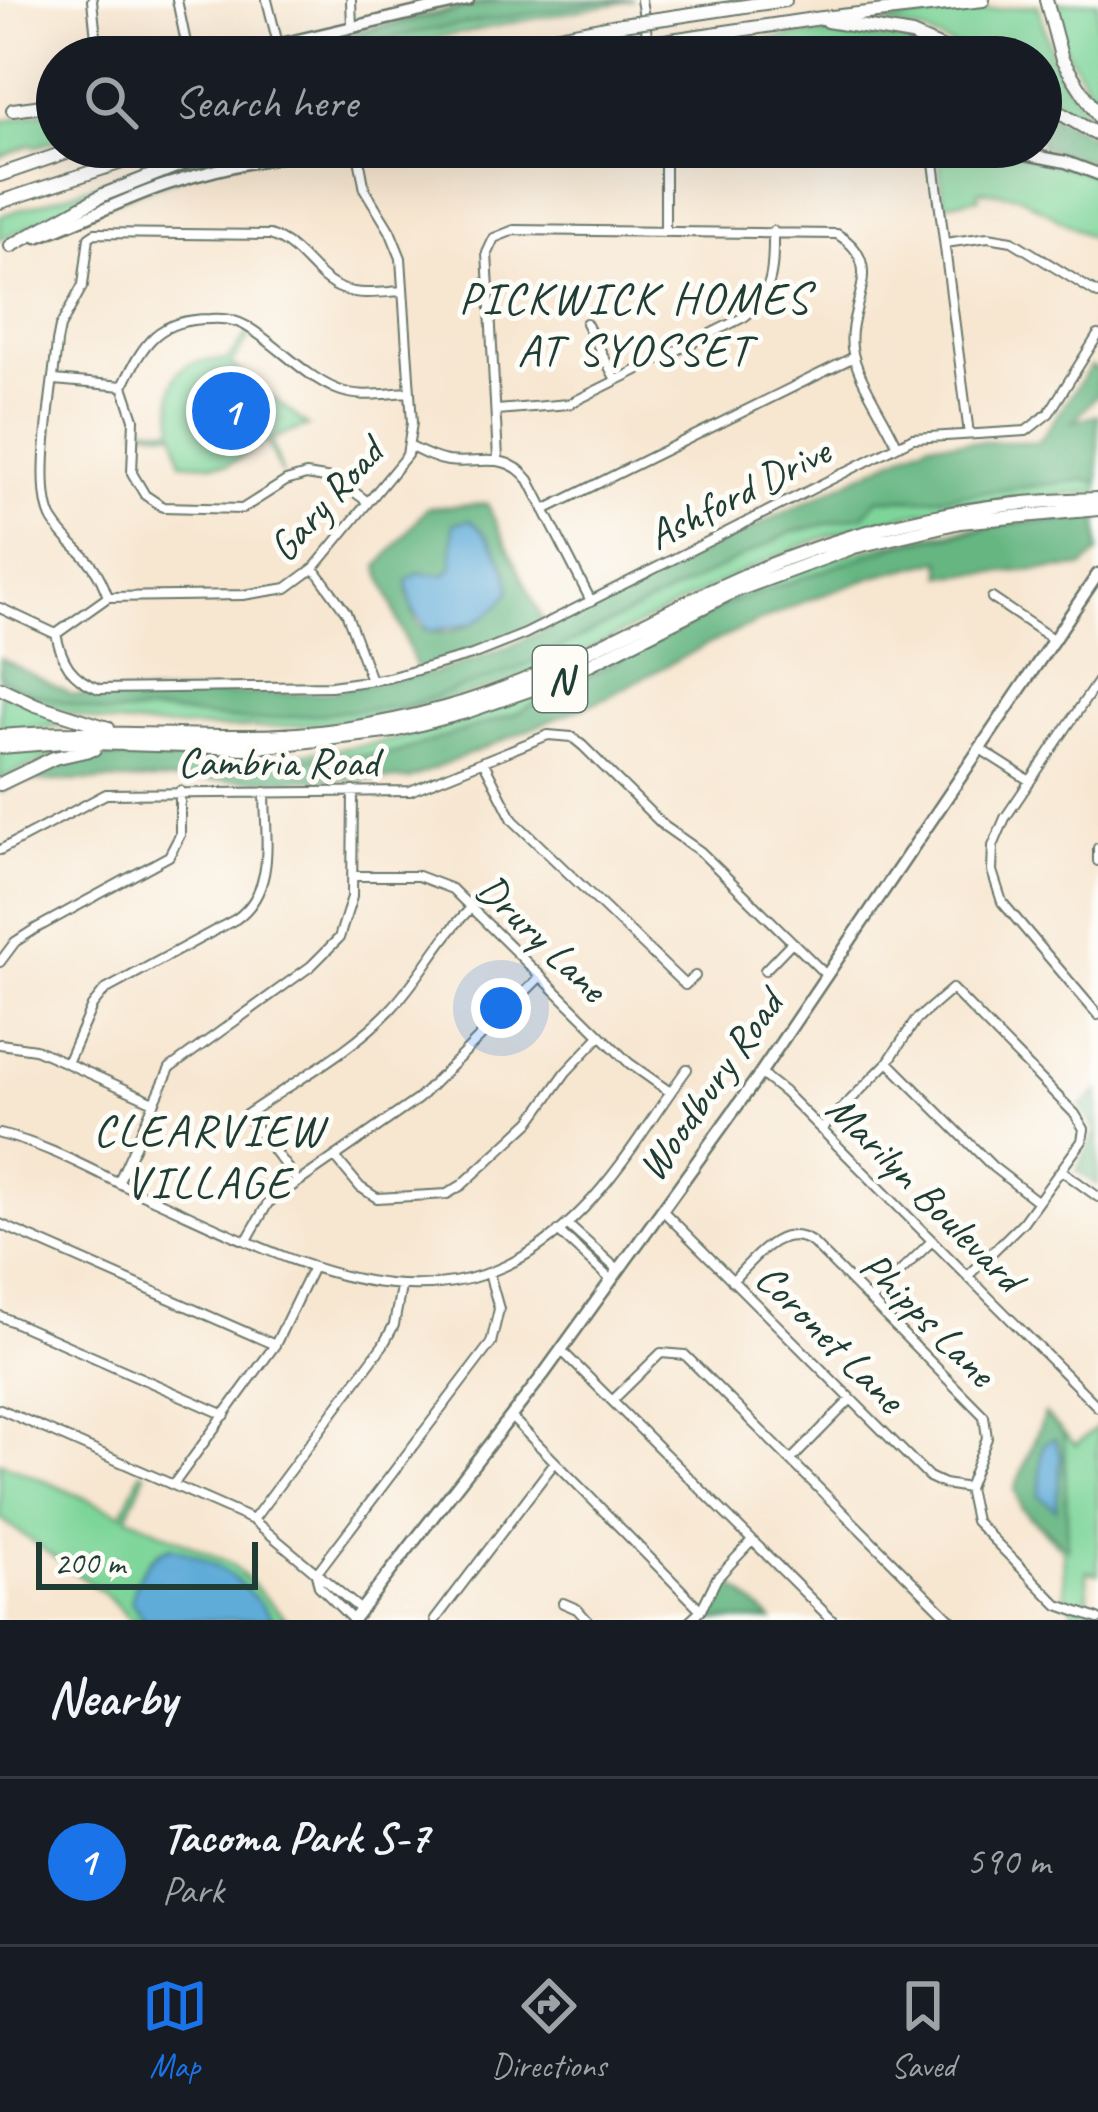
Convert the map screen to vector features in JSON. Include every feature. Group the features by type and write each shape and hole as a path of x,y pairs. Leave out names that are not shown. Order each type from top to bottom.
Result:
{"highway":[{"path":"742,6 772,0"},
{"path":"562,36 785,0"},
{"path":"698,36 983,0"},
{"path":"1046,0 1056,36"},
{"path":"814,19 914,36"},
{"path":"1062,60 1098,116"},
{"path":"6,112 36,106"},
{"path":"1062,114 1098,135"},
{"path":"0,172 36,163"},
{"path":"0,202 104,168"},
{"path":"6,249 103,195 171,168"},
{"name":"N","path":"0,747 310,733 426,712 537,678 721,586 820,546 885,526 967,510 1098,499"},
{"name":"N","path":"0,736 249,748 336,740 422,724 558,680 735,592 854,547 982,518 1098,509"},
{"path":"0,688 137,739"},
{"path":"0,784 65,754 137,739"}],"main road":[{"path":"313,36 460,1"},
{"path":"1062,162 1098,174"},
{"path":"6,249 167,185 225,168"},
{"name":"Woodbury Road","path":"357,1615 561,1350 760,1073 1098,574"}],"street":[{"path":"92,0 96,36"},
{"path":"177,0 185,36"},
{"path":"267,0 276,36"},
{"path":"352,0 352,27"},
{"path":"641,0 647,36"},
{"name":"Gary Road","path":"108,597 270,594 301,580 411,447 398,248 365,190 362,168"},
{"path":"665,168 665,230"},
{"path":"935,168 969,434"},
{"path":"498,459 488,246 503,232 514,230 829,231 854,247 861,258 863,285 851,333 854,357 897,446"},
{"path":"497,410 569,404 756,308 772,279 773,230"},
{"path":"0,608 56,634 108,597 95,564 55,525 45,504 60,327 83,285 88,237 95,233 270,235 292,246 340,289 403,291"},
{"path":"945,243 988,237 1012,241 1098,294"},
{"path":"368,502 338,481 306,475 286,481 242,509 163,507 145,495 132,473 134,419 123,386 146,344 164,327 187,319 224,318 246,326 340,391 410,392"},
{"path":"586,323 616,380"},
{"name":"Ashford Drive","path":"56,634 71,673 99,689 297,688 371,680 472,655 591,601 922,435 1015,434 1039,423 1098,335"},
{"path":"544,510 854,357"},
{"path":"54,380 123,386"},
{"path":"411,447 451,461 498,459 524,473 591,601"},
{"path":"314,568 346,612 371,680"},
{"path":"992,598 1054,640"},
{"path":"1098,681 1095,694 1005,818 993,845 995,887 1016,921 1098,1015"},
{"name":"Cambria Road","path":"0,850 106,794 410,791 548,734 560,734 583,746 792,942"},
{"path":"980,749 1030,781"},
{"path":"484,761 514,820 686,985 694,976"},
{"path":"0,962 15,942 35,929 169,856 180,835 180,791"},
{"path":"67,1064 92,1006 105,990 236,919 254,903 265,876 265,791"},
{"path":"118,1183 177,1061 331,949 350,909 353,791"},
{"path":"1098,848 1098,861"},
{"name":"Drury Lane","path":"353,876 430,878 452,889 600,1036 670,1092"},
{"path":"298,1182 246,1114 392,1008 440,940 471,908"},
{"path":"765,970 792,942 827,976"},
{"path":"248,1240 268,1203 418,1099 540,976"},
{"path":"821,1130 888,1062 916,1020 952,989 1084,1129 1082,1141 1023,1222 968,1276"},
{"path":"334,1157 360,1187 377,1198 447,1194 530,1121 600,1036"},
{"path":"0,1044 23,1045 154,1102"},
{"path":"888,1062 993,1167 1037,1201"},
{"path":"0,1134 312,1269 401,1287 489,1273 562,1227 597,1193 687,1069"},
{"name":"Marilyn Boulevard","path":"760,1073 1098,1407"},
{"path":"1061,1170 1098,1197"},
{"name":"Coronet Lane","path":"662,1209 928,1477 968,1488"},
{"path":"0,1224 275,1345"},
{"path":"562,1227 579,1254 615,1275"},
{"name":"Phipps Lane","path":"732,1281 777,1239 799,1235 813,1243 984,1416 988,1432 968,1488"},
{"path":"871,1300 932,1241"},
{"path":"173,1485 275,1345 312,1269"},
{"path":"316,1574 491,1343 500,1309 489,1273"},
{"path":"253,1520 383,1345 394,1325 401,1287"},
{"path":"0,1316 225,1415"},
{"path":"561,1350 832,1620"},
{"path":"612,1400 661,1353 679,1352 951,1620"},
{"path":"791,1460 850,1400"},
{"path":"0,1409 253,1520 326,1578 357,1615"},
{"path":"510,1416 701,1610"},
{"path":"435,1620 555,1462"},
{"path":"968,1488 975,1521 998,1546 1058,1605 1098,1619"},
{"path":"690,1620 701,1610 717,1578 752,1541"},
{"path":"563,1604 577,1609 587,1620"}],"green space":[{"path":"491,0 633,0 444,36 334,36"},
{"path":"504,0 611,0 402,36 345,36"},
{"path":"1051,0 1098,1 1098,104 1062,44"},
{"path":"1038,5 1047,36 931,36 879,22"},
{"path":"1062,76 1066,84 1098,128 1062,106"},
{"path":"36,113 36,146 0,157 0,122"},
{"path":"1062,120 1098,139 1098,164 1062,153"},
{"path":"1062,166 1098,176 1098,242 1019,196 979,190 979,198 944,204 939,168"},
{"path":"149,168 156,168 0,240 0,216"},
{"path":"189,168 204,168 94,208"},
{"path":"248,333 231,364 308,426 271,439 283,476 267,442 228,465 181,462 175,433 137,429 174,429 172,396 177,374 194,363 227,360"},
{"path":"1091,366 1098,370 1098,394 1073,422 1098,415 1098,482 925,499 878,499 864,515 792,532 516,670 410,705 249,721 164,712 105,714 25,691 0,677 0,658 72,695 321,693 434,673 509,647 929,442 1039,442"},
{"path":"1098,482 1098,492 928,511 829,536 542,669 392,712 289,726 129,725 82,716 0,684 0,677 25,691 105,714 164,712 249,721 410,705 516,670 792,532 864,515 878,499 925,499"},
{"path":"487,504 544,624 417,671 378,567 427,508","holes":["487,538 507,572 510,591 474,623 439,633 427,631 415,619 407,588 418,573 444,575 455,557"]},
{"path":"1098,514 1098,518 1009,524 897,545 733,602 515,714 395,753 36,773 0,792 0,787 36,769 81,754 128,750 248,757 344,748 414,735 531,694 756,586 839,556 949,532 1023,521"},
{"path":"1098,518 1098,552 1083,567 943,576 941,560 877,576 808,600 704,646 603,699 409,779 22,781 82,756 252,763 395,753 515,714 733,602 897,545 1009,524"},
{"path":"0,691 83,724 0,731"},
{"path":"68,749 0,779 0,752"},
{"path":"1098,1091 1097,1185 1077,1171 1096,1131 1081,1107"},
{"path":"1045,1414 1076,1445 1098,1427 1098,1574 1087,1571 1089,1616 1073,1612 1065,1602 1063,1550 1022,1509 1015,1489"},
{"path":"1045,1414 1064,1434 1068,1548 1022,1509 1015,1489"},
{"path":"0,1462 122,1514 141,1472 145,1474 127,1516 232,1564 287,1620 130,1620 109,1597 0,1518"},
{"path":"728,1581 772,1620 705,1620 716,1609"}],"water":[{"path":"470,520 497,552 510,591 474,622 428,631 411,606 407,580 418,573 444,575 452,568 453,524"},
{"path":"1055,1439 1061,1457 1056,1509 1038,1496 1045,1442"},
{"path":"171,1547 229,1574 274,1620 144,1620 131,1602 135,1585 149,1562"}],"place":[{"name":"Tacoma Park S-7","path":"231,411"}],"district":[{"name":"PICKWICK HOMES AT SYOSSET","path":"635,323"},
{"name":"CLEARVIEW VILLAGE","path":"209,1155"}]}
